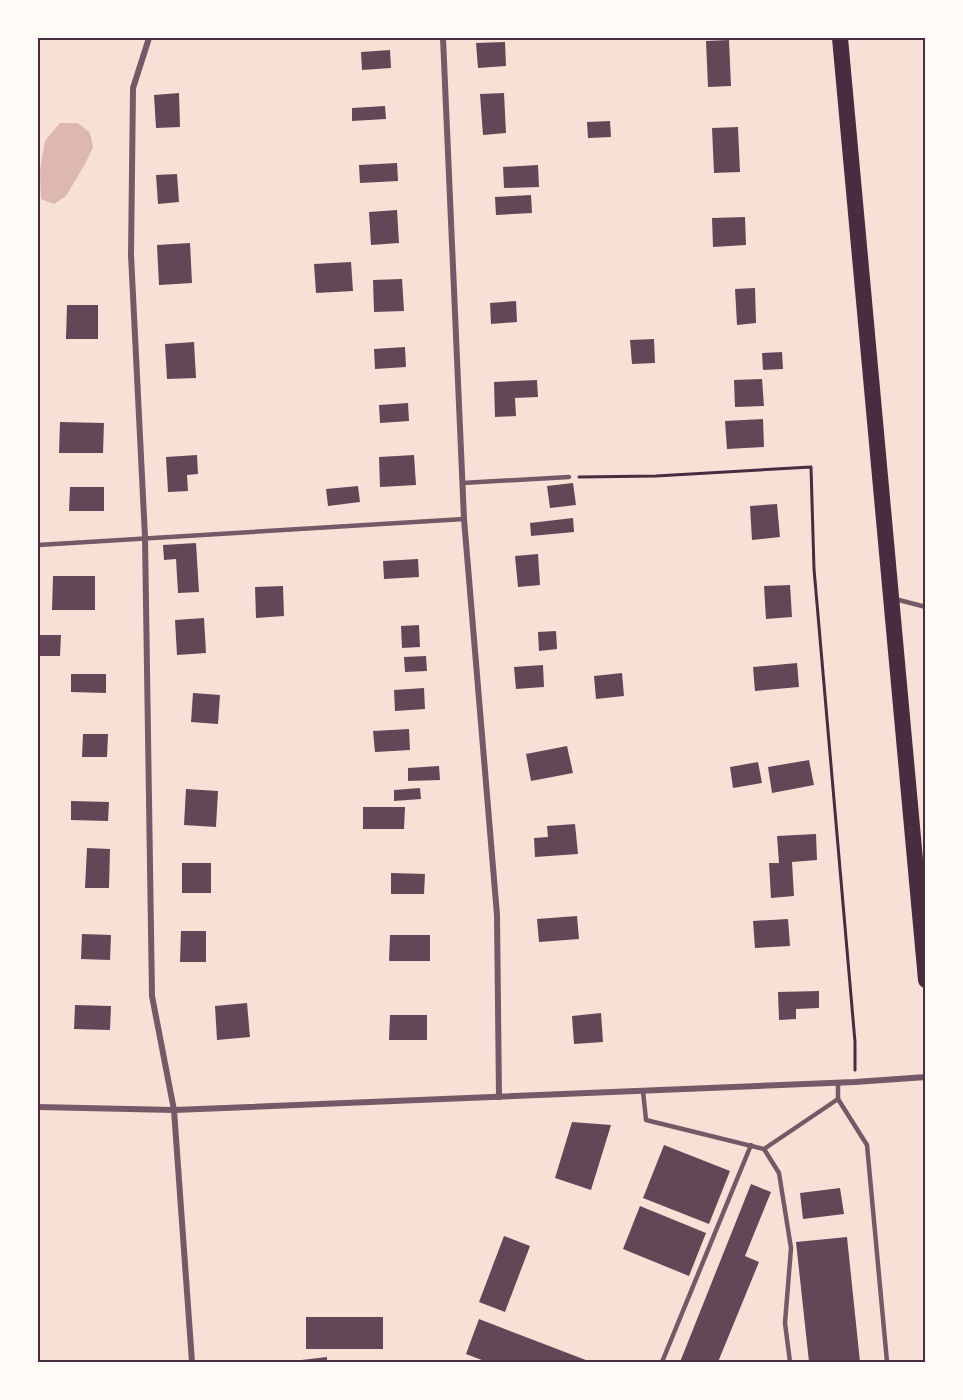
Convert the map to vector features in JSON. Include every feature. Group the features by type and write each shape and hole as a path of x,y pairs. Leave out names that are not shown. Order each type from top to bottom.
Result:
{"highway":[{"path":"840,38 926,980"}],"street":[{"path":"149,38 133,88 131,255 145,537 152,996 174,1110 192,1362"},
{"path":"443,38 464,519 497,915 499,1097"},
{"path":"38,1107 174,1110 838,1083 926,1077"}],"lane":[{"path":"462,483 569,477"},
{"path":"38,545 464,519"},
{"path":"892,598 926,607"},
{"path":"838,1083 838,1099 867,1145 887,1362"},
{"path":"643,1091 646,1120 764,1149 779,1173 792,1248 785,1323 790,1362"},
{"path":"764,1149 838,1099"},
{"path":"662,1362 751,1145"}],"path":[{"path":"569,477 656,476 811,467 814,568 855,1042 855,1082"}],"shaded area":[{"path":"60,123 78,123 90,133 93,147 66,196 54,204 41,199 40,170 45,141"}],"building":[{"path":"729,40 731,86 708,87 706,41"},
{"path":"505,42 506,66 478,68 476,43"},
{"path":"390,50 391,68 362,70 361,52"},
{"path":"179,93 180,127 156,128 154,95"},
{"path":"504,93 506,133 483,135 480,94"},
{"path":"385,106 386,119 352,121 352,108"},
{"path":"610,121 611,137 588,138 587,122"},
{"path":"738,127 740,172 714,173 712,128"},
{"path":"397,163 398,181 360,183 359,165"},
{"path":"538,165 539,187 504,188 503,167"},
{"path":"177,174 179,202 158,204 156,175"},
{"path":"531,195 532,213 496,215 495,197"},
{"path":"397,210 399,243 371,245 369,212"},
{"path":"745,217 746,245 713,247 712,218"},
{"path":"190,243 192,283 159,285 157,245"},
{"path":"351,262 353,291 316,293 314,264"},
{"path":"402,279 404,311 374,312 373,280"},
{"path":"755,288 756,323 737,325 735,289"},
{"path":"516,301 517,322 491,324 490,303"},
{"path":"67,305 98,305 98,339 66,339"},
{"path":"654,339 655,363 632,364 630,340"},
{"path":"194,342 196,378 167,379 165,344"},
{"path":"405,347 406,367 375,369 374,349"},
{"path":"782,352 783,369 763,370 762,353"},
{"path":"762,379 764,406 735,407 734,380"},
{"path":"537,380 538,397 515,398 516,416 495,417 494,382"},
{"path":"408,403 409,421 380,423 379,405"},
{"path":"763,419 764,447 727,449 725,421"},
{"path":"60,422 104,423 103,453 59,453"},
{"path":"197,455 198,474 187,475 188,491 168,492 166,457"},
{"path":"414,455 416,485 380,487 379,457"},
{"path":"573,483 576,505 550,508 547,486"},
{"path":"358,486 360,502 328,506 326,489"},
{"path":"70,487 104,487 104,511 69,511"},
{"path":"777,504 780,537 752,540 750,506"},
{"path":"573,518 574,532 531,536 530,523"},
{"path":"196,543 199,592 178,593 176,559 164,560 163,545"},
{"path":"538,554 540,585 518,587 515,556"},
{"path":"418,559 419,577 384,579 383,561"},
{"path":"53,576 95,576 95,610 52,610"},
{"path":"790,585 792,617 766,619 764,586"},
{"path":"283,586 284,616 256,618 255,587"},
{"path":"204,618 206,653 177,655 175,620"},
{"path":"419,625 420,647 402,648 401,626"},
{"path":"556,631 557,649 539,651 538,632"},
{"path":"38,635 61,635 60,656 38,656"},
{"path":"426,656 427,671 405,672 404,657"},
{"path":"797,663 799,687 755,691 753,667"},
{"path":"543,665 544,687 516,689 514,667"},
{"path":"622,673 624,696 596,699 594,676"},
{"path":"71,674 106,674 106,693 71,692"},
{"path":"424,688 425,709 395,711 394,690"},
{"path":"193,693 220,695 218,724 191,722"},
{"path":"409,729 410,750 375,752 373,731"},
{"path":"83,734 108,734 107,757 82,757"},
{"path":"567,746 573,773 531,781 526,754"},
{"path":"809,760 814,785 772,793 768,767"},
{"path":"758,762 762,783 733,788 730,767"},
{"path":"439,766 440,780 408,781 408,768"},
{"path":"420,788 421,799 394,801 394,790"},
{"path":"186,789 218,791 216,827 184,825"},
{"path":"71,801 109,802 108,821 71,820"},
{"path":"363,807 405,807 404,829 363,829"},
{"path":"575,824 578,854 535,857 534,838 548,837 547,826"},
{"path":"816,834 817,860 792,862 794,896 771,898 769,863 779,863 777,836"},
{"path":"87,848 110,849 109,888 85,888"},
{"path":"182,863 211,863 211,893 182,893"},
{"path":"391,873 425,874 424,894 391,894"},
{"path":"577,916 579,939 539,942 537,919"},
{"path":"788,919 790,946 755,948 753,921"},
{"path":"181,931 206,931 206,962 180,962"},
{"path":"82,934 111,935 110,960 81,959"},
{"path":"390,935 430,935 430,961 389,961"},
{"path":"819,991 819,1008 796,1009 796,1019 779,1020 778,992"},
{"path":"247,1003 250,1037 217,1040 215,1006"},
{"path":"75,1005 111,1006 110,1030 74,1029"},
{"path":"601,1013 603,1042 574,1044 572,1016"},
{"path":"390,1015 427,1015 427,1040 389,1040"},
{"path":"572,1122 611,1125 591,1190 555,1178"},
{"path":"664,1145 730,1171 709,1224 643,1198"},
{"path":"751,1184 771,1192 745,1256 759,1262 718,1362 680,1362"},
{"path":"840,1188 844,1214 803,1219 800,1193"},
{"path":"640,1206 706,1233 689,1276 623,1249"},
{"path":"504,1236 530,1246 505,1312 479,1302"},
{"path":"847,1237 860,1362 809,1362 796,1242"},
{"path":"306,1317 383,1317 383,1349 306,1349"},
{"path":"479,1319 591,1362 487,1362 466,1354"},
{"path":"327,1357 327,1362 293,1362 293,1361"}]}
